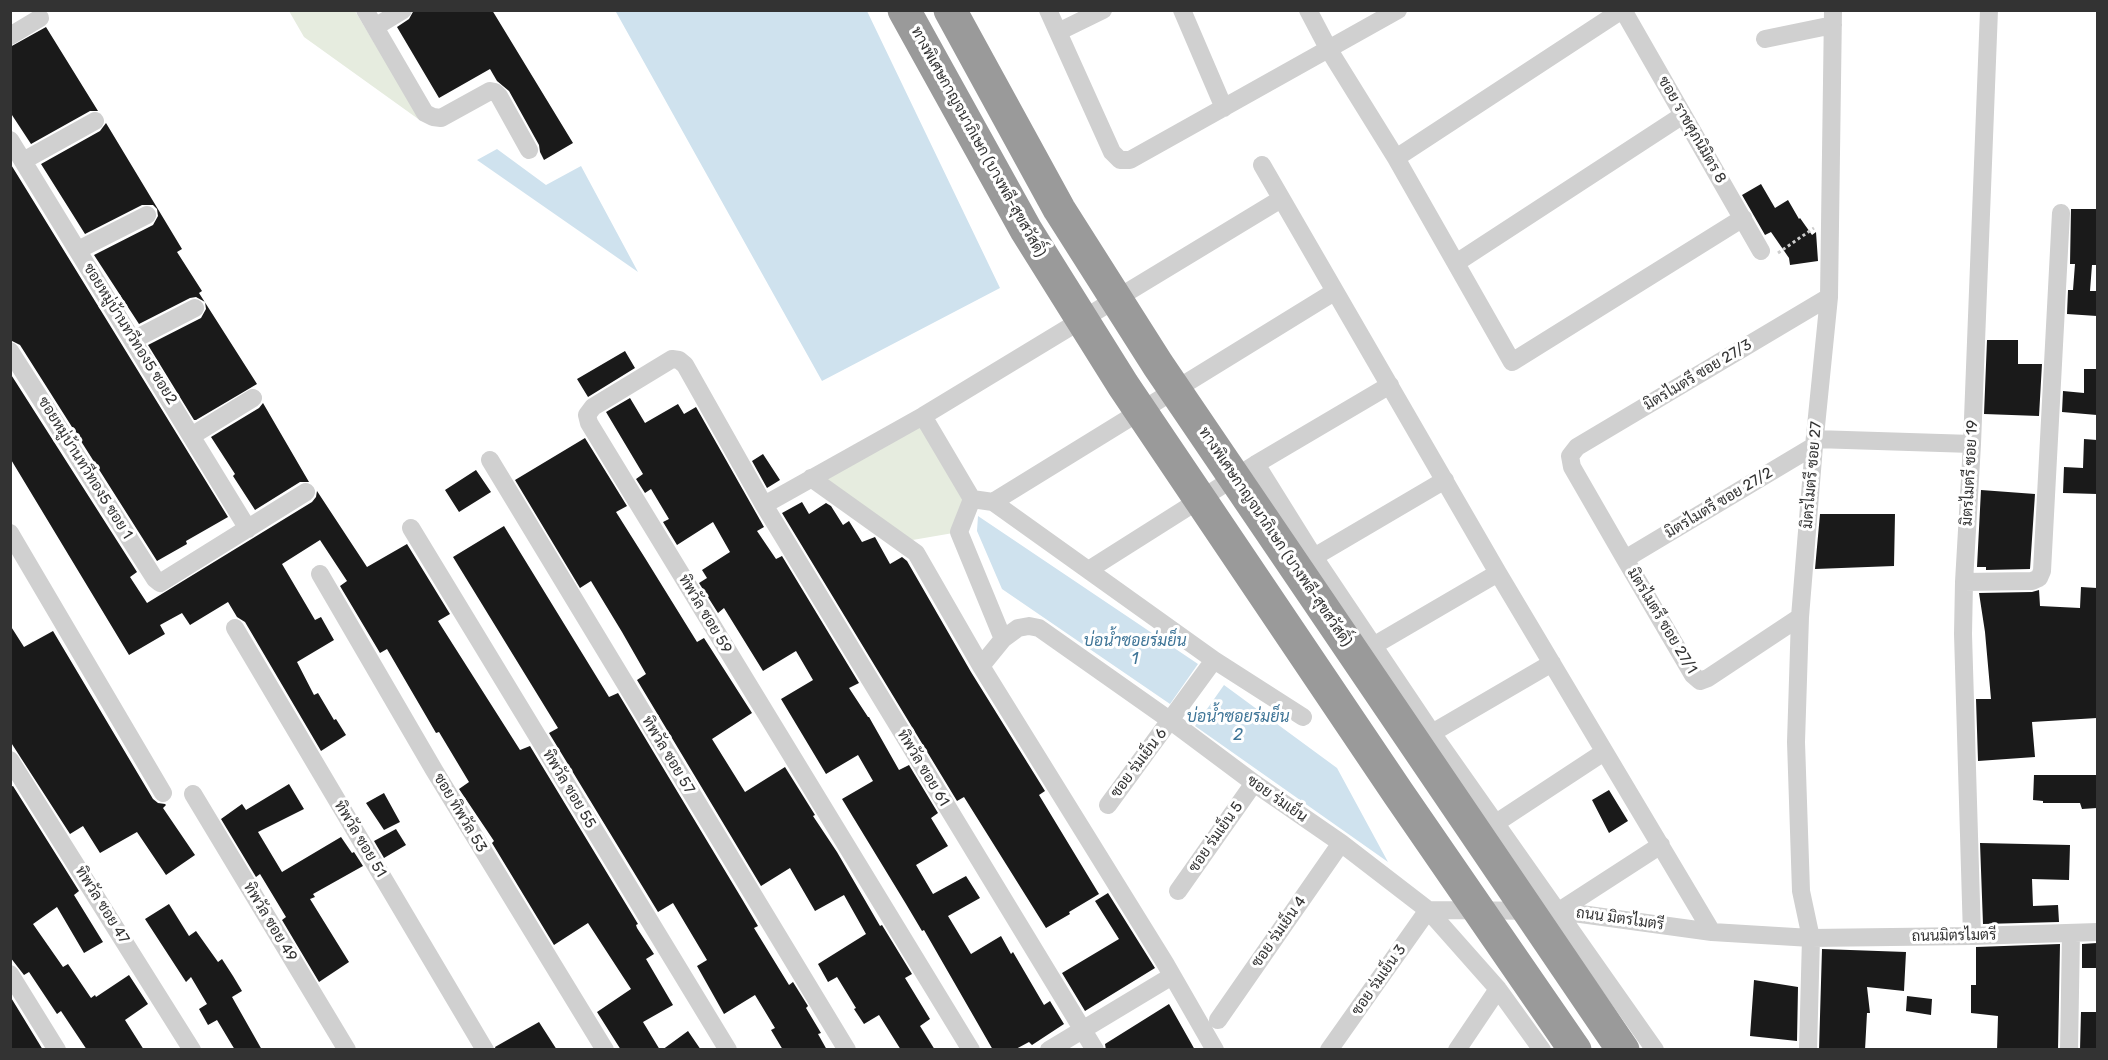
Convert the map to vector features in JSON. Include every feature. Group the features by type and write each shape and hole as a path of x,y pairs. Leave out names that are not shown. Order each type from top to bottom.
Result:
{"highway":[{"name":"ทางพิเศษกาญจนาภิเษก (บางพลี-สุขสวัสดิ์)","path":"904,10 1026,230 1122,385 1398,794 1575,1050"},
{"name":"ทางพิเศษกาญจนาภิเษก (บางพลี-สุขสวัสดิ์)","path":"950,10 1059,209 1158,365 1623,1050"}],"street":[{"path":"365,10 425,113 441,118 490,91 495,92 529,150"},
{"path":"375,27 403,10"},
{"path":"1048,10 1112,152 1120,160 1130,160 1398,10"},
{"path":"1058,32 1103,10"},
{"path":"1182,10 1224,108"},
{"path":"1308,10 1329,50 1396,158 1512,362 1743,218"},
{"path":"1396,158 1623,10"},
{"name":"ซอย ราชศุภนิมิตร 8","path":"1623,10 1761,251"},
{"name":"มิตรไมตรี ซอย 19","path":"1972,936 1963,634 1989,10"},
{"path":"10,36 40,18"},
{"path":"1765,39 1833,18"},
{"name":"มิตรไมตรี ซอย 27","path":"1808,1050 1811,938 1801,891 1796,741 1800,617 1814,442 1829,297 1833,18"},
{"path":"1456,263 1683,115"},
{"path":"23,161 95,121"},
{"name":"ซอยหมู่บ้านทวีทอง5 ซอย2","path":"10,140 248,528"},
{"path":"1262,165 1498,573 1712,932"},
{"path":"764,505 923,416 1281,199"},
{"path":"1964,582 2032,581 2039,578 2042,571 2061,213"},
{"path":"78,250 147,215"},
{"path":"993,502 1334,292"},
{"name":"มิตรไมตรี ซอย 27/3","path":"1570,456 1577,447 1829,297"},
{"path":"133,340 195,308"},
{"name":"ซอยหมู่บ้านทวีทอง5 ซอย 1","path":"10,351 155,579 160,583 248,528"},
{"name":"ทิพวัล ซอย 59","path":"764,505 685,365 679,360 672,359 593,407 587,414 595,433 971,1050"},
{"path":"1090,569 1256,464 1390,386"},
{"path":"193,435 253,398"},
{"path":"923,416 972,500"},
{"path":"1814,442 1972,444"},
{"name":"มิตรไมตรี ซอย 27/2","path":"1624,559 1814,442"},
{"name":"มิตรไมตรี ซอย 27/1","path":"1570,456 1572,467 1624,559 1693,675 1700,681 1800,617"},
{"name":"ทิพวัล ซอย 57","path":"490,460 847,1050"},
{"path":"1256,464 1314,557 1432,734 1655,1050"},
{"path":"811,478 916,553 981,666 1215,1050"},
{"path":"1314,557 1445,480"},
{"path":"248,528 306,492"},
{"path":"972,500 993,502 1090,569 1214,660 1303,717"},
{"path":"972,500 960,532 1003,639"},
{"name":"ทิพวัล ซอย 61","path":"764,505 1095,1050"},
{"name":"ทิพวัล ซอย 55","path":"411,528 728,1050"},
{"path":"10,533 163,793"},
{"path":"1373,646 1498,573"},
{"name":"ซอย ทิพวัล 53","path":"320,574 434,770 604,1050"},
{"name":"ซอย ร่มเย็น","path":"981,666 1003,639 1018,628 1029,626 1040,628 1341,843 1428,910 1498,989 1542,1050"},
{"name":"ทิพวัล ซอย 51","path":"235,628 485,1050"},
{"name":"ซอย ร่มเย็น 6","path":"1108,805 1214,660"},
{"path":"1432,734 1552,663"},
{"path":"1496,823 1604,752"},
{"name":"ทิพวัล ซอย 47","path":"10,760 192,1050"},
{"name":"ซอย ร่มเย็น 5","path":"1178,891 1254,783"},
{"name":"ทิพวัล ซอย 49","path":"194,794 347,1050"},
{"name":"ซอย ร่มเย็น 4","path":"1218,1020 1341,843"},
{"path":"1559,911 1661,845"},
{"name":"ถนน มิตรไมตรี","path":"1428,910 1559,911 1712,932 1811,938"},
{"name":"ซอย ร่มเย็น 3","path":"1329,1050 1428,910"},
{"name":"ถนนมิตรไมตรี","path":"1811,938 2097,932"},
{"path":"2069,1050 2071,933"},
{"path":"10,974 57,1050"},
{"path":"1049,1050 1172,976"},
{"path":"1457,1050 1498,989"}],"path":[{"path":"1761,251 1767,261 1830,217"}],"shaded area":[{"path":"289,11 355,11 421,121 304,37"},
{"path":"923,416 972,499 959,532 901,542 811,478"}],"water":[{"path":"612,11 867,11 1000,288 822,381 616,12"},
{"path":"497,149 546,185 581,166 638,272 477,160"},
{"name":"บ่อน้ำซอยร่มย็น 1","path":"978,516 1198,664 1170,704 1002,589 977,531"},
{"name":"บ่อน้ำซอยร่มย็น 2","path":"1224,685 1337,768 1388,862 1195,726"}],"building":[{"path":"414,10 492,10 573,143 544,160 539,145 509,91 497,81 490,69 439,98 397,27 409,19"},
{"path":"46,27 98,111 90,111 31,144 10,112 10,47"},
{"path":"106,123 182,249 177,252 202,291 199,293 205,302 196,297 190,298 139,324 94,255 153,225 158,216 157,209 153,205 142,205 85,234 41,164 100,131"},
{"path":"10,163 228,517 157,561 20,345 10,340"},
{"path":"1761,184 1775,208 1788,200 1812,235 1816,232 1818,261 1790,265 1789,258 1771,232 1765,235 1742,195"},
{"path":"2071,209 2097,209 2097,265 2092,265 2090,291 2097,291 2097,316 2067,314 2068,290 2073,290 2075,264 2070,264"},
{"path":"205,303 257,384 194,420 148,345 201,318 206,309"},
{"path":"1987,340 2018,340 2018,364 2042,364 2039,416 1984,414"},
{"path":"625,351 635,368 588,397 577,379"},
{"path":"2084,369 2097,369 2097,415 2062,412 2063,391 2084,393"},
{"path":"10,373 137,572 130,577 147,603 312,502 317,491 367,567 407,544 450,614 438,621 520,750 530,746 654,954 646,959 673,1005 643,1022 660,1050 621,1050 597,1012 631,989 588,923 554,945 492,843 494,841 459,789 469,782 439,732 436,733 387,649 380,653 340,586 347,581 320,540 282,564 315,620 321,617 334,640 297,662 314,695 318,693 346,735 321,751 245,622 237,617 228,602 190,625 182,613 160,625 165,634 129,655 10,458"},
{"path":"630,398 645,423 678,404 684,414 696,407 764,527 757,531 776,559 782,556 859,683 849,688 869,717 899,770 909,765 938,813 931,818 948,846 916,865 933,894 966,876 980,898 948,916 971,954 1001,936 1044,1005 1050,1001 1064,1024 1032,1045 1029,1042 1014,1050 993,1050 924,930 922,931 842,799 873,781 858,755 826,774 781,699 813,680 796,651 763,671 724,608 718,613 699,583 707,578 702,570 730,552 713,522 677,545 663,522 669,519 651,489 645,493 636,479 643,474 606,412"},
{"path":"263,403 309,482 300,482 255,510 211,437 259,408"},
{"path":"585,438 627,506 616,512 697,642 704,638 752,713 712,739 745,792 785,767 880,926 882,925 912,974 905,978 930,1019 920,1026 935,1050 901,1050 879,1015 864,1024 837,977 828,982 818,964 866,934 844,895 815,911 790,868 761,886 637,680 646,674 622,632 591,581 580,588 515,480"},
{"path":"2084,439 2097,440 2097,494 2063,493 2064,467 2083,468"},
{"path":"763,454 780,480 767,488 752,461"},
{"path":"476,470 491,492 459,512 445,490"},
{"path":"1981,490 2035,494 2030,569 1986,570 1986,567 1977,567"},
{"path":"802,502 809,514 826,503 831,506 843,525 849,521 862,542 875,537 890,564 902,557 907,561 971,672 1045,791 1039,795 1099,894 1046,928 964,797 957,801 782,513"},
{"path":"1820,514 1895,514 1894,566 1815,569"},
{"path":"504,526 609,697 618,693 758,926 754,928 789,985 793,982 808,1006 806,1008 821,1033 818,1034 827,1050 783,1050 771,1030 775,1028 755,995 724,1014 697,966 707,960 673,903 658,912 549,733 558,728 453,557"},
{"path":"2081,587 2097,588 2097,718 2032,722 2035,757 1978,761 1976,699 1991,699 1979,593 2039,590 2040,606 2080,608"},
{"path":"10,625 24,647 53,631 153,799 166,805 163,808 195,855 166,875 137,832 100,853 83,826 70,834 10,741"},
{"path":"2034,775 2097,775 2097,808 2082,809 2080,803 2043,803 2043,801 2033,800"},
{"path":"289,784 304,809 258,832 282,872 341,837 363,866 313,894 315,897 310,899 349,962 319,982 282,920 286,917 260,874 256,877 221,819 242,804 246,810"},
{"path":"13,786 79,891 74,895 103,942 84,953 57,907 33,924 63,967 68,964 91,998 129,975 148,1004 125,1020 144,1050 87,1050 61,1011 57,1014 29,972 24,975 10,957 10,787"},
{"path":"1609,790 1628,821 1609,833 1592,800"},
{"path":"384,793 400,822 384,830 366,803"},
{"path":"396,829 406,845 384,858 374,841"},
{"path":"1980,843 2070,845 2069,880 2032,879 2033,906 2058,905 2059,922 1983,924"},
{"path":"1108,893 1155,968 1085,1011 1062,973 1119,939 1095,901"},
{"path":"169,904 189,936 196,931 218,962 222,959 233,976 242,991 232,997 262,1050 235,1050 217,1020 208,1025 199,1009 207,1004 191,977 186,982 145,919"},
{"path":"2097,943 2097,968 2082,968 2082,944"},
{"path":"2060,944 2058,1050 1997,1050 1998,1016 1971,1013 1971,985 1976,985 1976,947"},
{"path":"1822,949 1906,952 1904,991 1867,987 1870,1013 1867,1013 1865,1050 1819,1050"},
{"path":"1754,980 1798,987 1797,1041 1750,1036"},
{"path":"10,996 43,1050 10,1050"},
{"path":"1907,996 1932,999 1931,1015 1906,1011"},
{"path":"1169,1004 1195,1050 1106,1050 1105,1044"},
{"path":"2081,1012 2097,1012 2097,1050 2080,1050"},
{"path":"539,1022 557,1050 496,1050 495,1047"},
{"path":"688,1031 701,1050 662,1050"}]}
